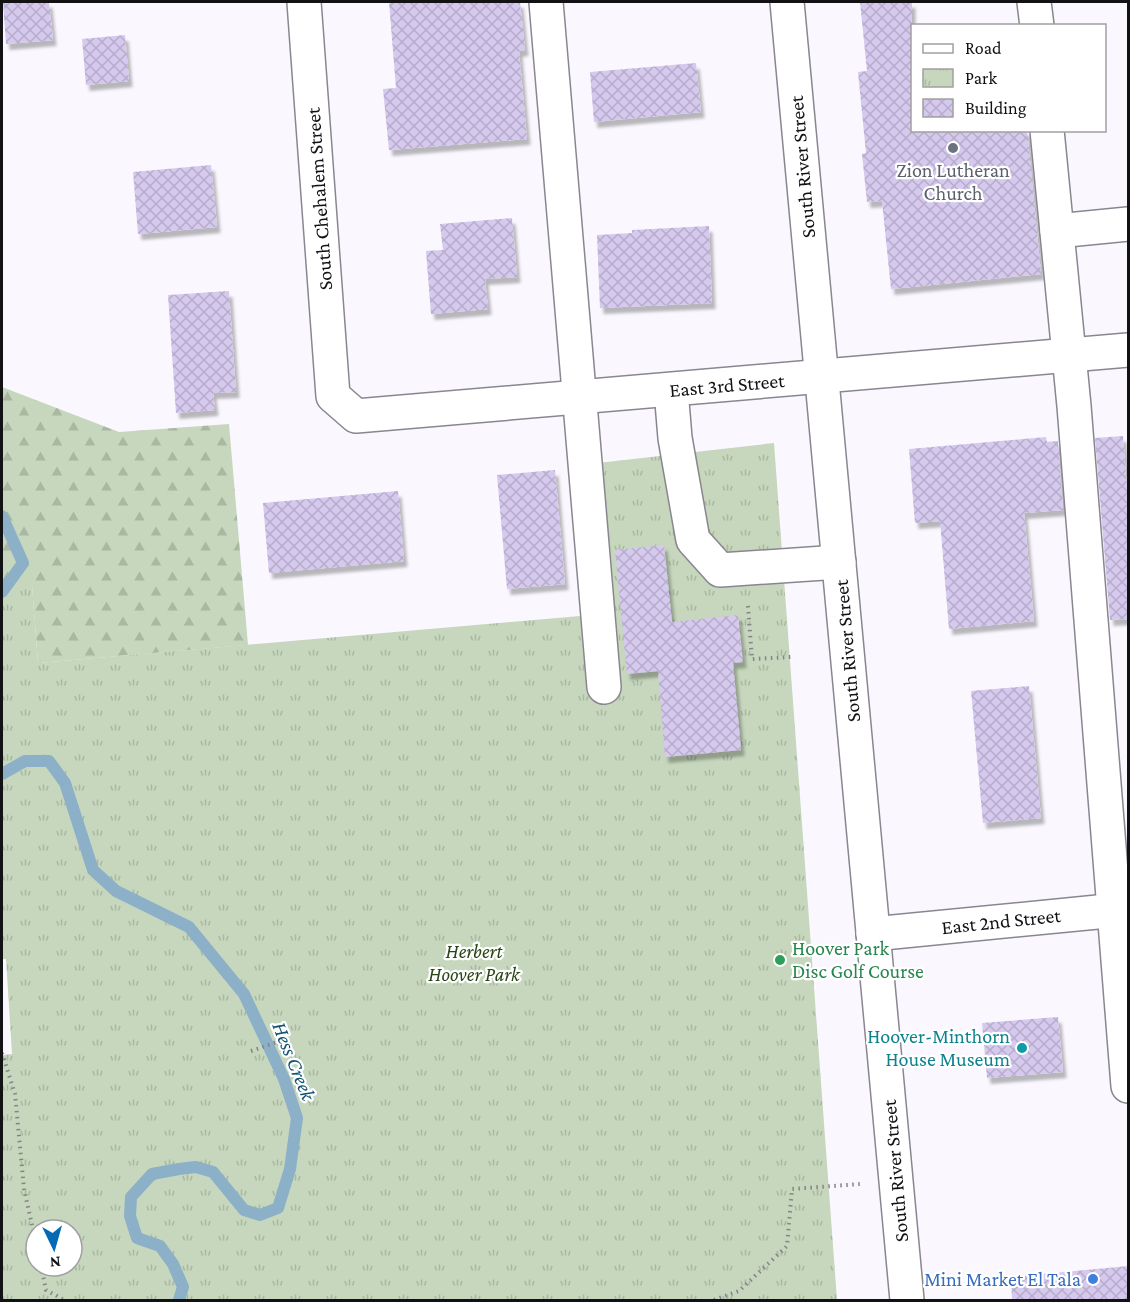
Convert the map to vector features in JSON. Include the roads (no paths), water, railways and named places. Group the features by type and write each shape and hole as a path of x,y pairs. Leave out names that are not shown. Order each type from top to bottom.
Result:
{"street":[{"name":"South Chehalem Street","path":"304,2 333,396"},
{"path":"546,2 604,687"},
{"name":"South River Street","path":"787,2 907,1300"},
{"path":"1034,2 1037,24"},
{"path":"1047,132 1121,909 1128,1086"},
{"path":"1057,231 1128,224"},
{"name":"East 3rd Street","path":"333,396 356,416 1128,350"},
{"path":"671,390 675,438 693,540 720,570 839,562"},
{"name":"East 2nd Street","path":"873,934 1121,909"}],"waterway":[{"name":"Hess Creek","path":"2,516 23,563 2,592"},
{"name":"Hess Creek","path":"2,774 25,761 49,761 65,783 93,870 116,891 189,927 244,994 284,1079 297,1118 290,1169 278,1208 260,1215 244,1210 213,1172 196,1167 152,1174 131,1197 130,1216 137,1238 160,1246 173,1264 183,1287 179,1300"}],"place":[{"name":"Zion Lutheran Church","path":"953,148"},
{"name":"Hoover Park Disc Golf Course","path":"780,960"},
{"name":"Hoover-Minthorn House Museum","path":"1022,1048"},
{"name":"Mini Market El Tala","path":"1093,1279"}],"park label":[{"name":"Herbert Hoover Park","path":"474,962"}]}
